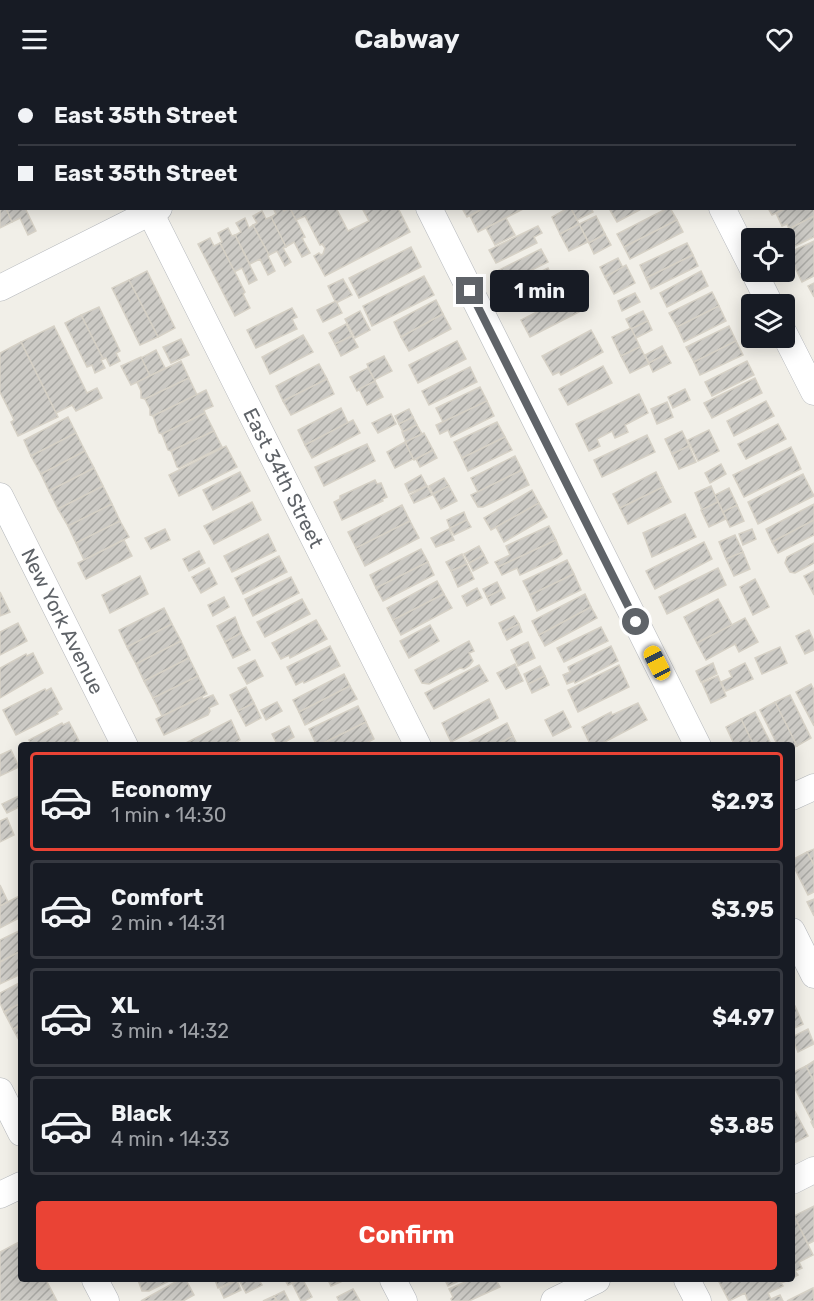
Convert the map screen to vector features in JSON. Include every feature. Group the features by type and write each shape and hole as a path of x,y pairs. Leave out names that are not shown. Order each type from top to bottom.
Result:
{"street":[{"path":"0,288 152,210"},
{"name":"East 34th Street","path":"152,210 416,742"},
{"path":"430,210 696,742"},
{"path":"723,210 741,245"},
{"path":"792,348 814,392"},
{"name":"New York Avenue","path":"0,496 123,742"},
{"path":"795,796 814,787"},
{"path":"795,937 814,975"},
{"path":"0,1091 18,1127"},
{"path":"795,1180 814,1170"},
{"path":"0,1195 18,1186"},
{"path":"96,1282 106,1301"},
{"path":"394,1282 404,1301"},
{"path":"554,1301 593,1282"},
{"path":"688,1282 698,1301"}],"building":[{"path":"0,210 7,210 12,222 0,228"},
{"path":"7,210 26,210 36,231 28,235 20,218 12,222"},
{"path":"274,210 291,210 305,237 302,238 310,253 302,257 294,242 286,247 271,217 276,214"},
{"path":"291,210 337,210 348,231 369,221 363,210 399,210 410,232 325,276 314,256 319,253 323,254 325,248 322,244 320,245 305,216 296,220"},
{"path":"463,210 480,210 467,217"},
{"path":"480,210 521,210 478,232 470,216"},
{"path":"564,210 572,210 579,224 560,234 552,217"},
{"path":"572,210 592,210 593,212 577,220"},
{"path":"610,210 639,210 617,222"},
{"path":"664,210 671,210 677,220 624,247 617,234"},
{"path":"769,210 782,210 772,215"},
{"path":"782,210 814,210 814,216 791,228 787,224 782,226 776,213"},
{"path":"262,211 266,219 271,217 286,247 283,248 291,262 285,266 277,251 269,255 253,225 257,223 253,216"},
{"path":"596,216 605,234 589,243 579,224"},
{"path":"814,216 814,237 795,246 795,228 791,228"},
{"path":"245,218 249,228 253,225 269,255 275,271 268,275 260,259 250,264 235,235 241,232 236,223"},
{"path":"506,218 515,235 495,245 486,228"},
{"path":"677,220 683,232 630,259 624,247"},
{"path":"579,224 588,242 569,251 560,234"},
{"path":"538,226 542,233 534,237 537,243 496,263 489,250"},
{"path":"228,228 232,236 235,235 257,280 249,284 242,268 234,272 220,243 222,242 218,233"},
{"path":"605,234 611,245 594,254 589,243"},
{"path":"210,238 214,246 220,243 245,292 243,294 250,308 235,316 198,244"},
{"path":"814,241 814,276 802,282 795,268 795,250"},
{"path":"687,243 693,255 646,278 640,265"},
{"path":"411,247 421,267 359,298 349,278"},
{"path":"541,249 548,262 506,283 499,270"},
{"path":"693,255 698,266 651,289 646,278"},
{"path":"618,258 623,268 605,277 600,267"},
{"path":"626,265 635,283 614,294 605,277"},
{"path":"548,268 553,279 560,276 564,284 557,288 558,291 521,309 516,299 512,301 510,297 517,293 513,285"},
{"path":"147,271 175,328 158,337 129,280"},
{"path":"701,271 708,286 667,307 660,293"},
{"path":"424,276 434,295 372,326 363,306"},
{"path":"343,279 352,295 336,303 328,286"},
{"path":"574,279 579,289 562,298 557,288"},
{"path":"129,280 158,337 140,345 112,288"},
{"path":"814,283 814,297 808,286"},
{"path":"712,292 719,306 677,327 669,313"},
{"path":"635,293 640,302 622,311 618,301"},
{"path":"570,295 579,312 530,337 521,320"},
{"path":"436,300 443,314 401,337 394,322"},
{"path":"336,301 342,313 323,322 317,310"},
{"path":"719,306 726,321 684,342 677,327"},
{"path":"99,307 120,351 116,353 120,361 110,366 106,358 103,359 81,315"},
{"path":"292,308 297,317 292,319 297,329 256,348 247,330"},
{"path":"360,311 370,330 355,338 345,319"},
{"path":"643,311 648,321 631,329 626,319"},
{"path":"443,314 451,329 409,351 401,337"},
{"path":"81,315 103,359 101,360 105,368 95,373 92,365 87,367 65,323"},
{"path":"648,321 652,330 636,338 631,329"},
{"path":"346,324 352,336 335,344 329,333"},
{"path":"54,326 87,393 97,388 102,398 76,411 72,405 56,413 21,342"},
{"path":"729,326 736,341 694,362 686,347"},
{"path":"631,328 640,347 621,356 612,337"},
{"path":"591,330 603,352 561,375 559,372 553,375 542,356"},
{"path":"303,335 313,352 270,374 262,357"},
{"path":"352,336 358,347 341,356 335,344"},
{"path":"181,339 189,355 171,363 163,347"},
{"path":"457,341 466,359 418,383 409,365"},
{"path":"736,341 743,355 700,375 694,362"},
{"path":"21,342 58,417 18,436 11,422 14,420 0,392 0,353"},
{"path":"662,346 666,354 649,363 645,355"},
{"path":"640,347 649,364 630,373 621,356"},
{"path":"156,350 165,368 150,376 141,358"},
{"path":"666,354 671,363 653,372 649,363"},
{"path":"384,356 392,371 374,380 367,364"},
{"path":"141,357 150,376 131,385 121,366"},
{"path":"181,361 189,378 145,399 141,398 137,382"},
{"path":"747,361 754,375 712,396 705,382"},
{"path":"319,364 327,379 283,401 276,386"},
{"path":"603,366 612,383 568,405 559,389"},
{"path":"470,367 477,382 429,405 422,391"},
{"path":"368,368 375,381 357,391 350,377"},
{"path":"189,378 197,395 153,416 150,415 145,399"},
{"path":"755,378 762,393 712,418 704,403"},
{"path":"327,379 334,394 291,415 283,401"},
{"path":"375,381 383,397 367,405 359,389"},
{"path":"480,387 487,401 443,422 436,408"},
{"path":"685,389 690,400 673,408 668,397"},
{"path":"206,390 213,406 204,410 205,413 162,434 159,433 153,416"},
{"path":"639,394 648,413 625,425 628,432 615,438 612,431 597,439 600,446 589,451 576,424"},
{"path":"487,401 494,416 451,437 448,430 440,434 436,425"},
{"path":"766,401 774,416 734,436 727,421"},
{"path":"667,402 673,417 657,424 651,409"},
{"path":"341,408 348,423 305,445 298,430"},
{"path":"409,409 413,417 399,424 395,416"},
{"path":"205,413 214,431 171,451 168,450 162,434"},
{"path":"391,414 396,424 378,433 372,423"},
{"path":"68,417 76,433 31,456 24,440"},
{"path":"413,417 417,425 403,432 399,424"},
{"path":"353,420 360,433 312,458 305,445"},
{"path":"497,422 505,437 462,458 454,442"},
{"path":"778,424 786,439 746,459 738,444"},
{"path":"417,425 422,434 406,442 402,432"},
{"path":"709,430 719,451 698,461 688,440"},
{"path":"214,431 222,447 177,467 171,451"},
{"path":"682,431 689,446 672,454 665,439"},
{"path":"76,433 85,451 41,474 31,456"},
{"path":"424,433 433,450 414,460 405,442"},
{"path":"647,435 655,452 602,477 594,460"},
{"path":"505,437 512,450 468,471 462,458"},
{"path":"405,442 413,459 395,468 387,452"},
{"path":"367,444 375,461 324,486 315,467"},
{"path":"226,446 237,467 179,496 169,475"},
{"path":"689,446 696,462 679,469 672,454"},
{"path":"791,447 801,469 744,497 733,475"},
{"path":"433,450 437,458 420,467 416,459"},
{"path":"85,451 94,468 49,491 41,474"},
{"path":"515,456 522,470 478,492 471,478"},
{"path":"721,464 726,474 710,483 705,473"},
{"path":"94,468 103,486 58,509 49,491"},
{"path":"522,470 529,485 483,507 478,507 471,495"},
{"path":"240,472 250,491 213,510 203,490"},
{"path":"656,472 663,487 620,508 613,494"},
{"path":"803,474 814,496 758,524 748,502"},
{"path":"421,475 427,486 409,493 405,484"},
{"path":"444,478 449,486 433,494 429,486"},
{"path":"375,480 377,484 381,483 387,497 342,520 334,502 340,499 340,496"},
{"path":"103,486 112,504 68,526 58,509"},
{"path":"427,486 432,495 414,503 410,495"},
{"path":"449,486 457,501 441,509 433,494"},
{"path":"711,486 718,502 702,510 695,493"},
{"path":"663,487 671,502 628,524 620,508"},
{"path":"729,488 737,505 723,512 715,495"},
{"path":"532,490 539,503 491,530 484,518"},
{"path":"252,502 261,520 214,544 204,526"},
{"path":"718,502 726,519 709,527 701,510"},
{"path":"539,503 547,517 504,542 496,527"},
{"path":"112,504 120,521 76,543 68,526"},
{"path":"814,504 814,520 772,542 766,529"},
{"path":"402,505 410,521 356,548 348,532"},
{"path":"737,505 744,521 730,527 723,512"},
{"path":"464,512 467,520 450,528 447,520"},
{"path":"685,514 696,537 652,557 643,533"},
{"path":"467,520 471,527 454,535 450,528"},
{"path":"814,520 814,535 778,553 772,542"},
{"path":"120,521 129,537 84,560 76,543"},
{"path":"410,521 419,538 365,566 356,548"},
{"path":"549,526 556,540 498,567 495,562 510,555 506,546"},
{"path":"165,529 170,540 151,549 145,538"},
{"path":"449,529 454,540 436,547 431,538"},
{"path":"752,529 756,539 743,545 739,534"},
{"path":"268,534 276,551 232,572 224,556"},
{"path":"735,535 743,552 726,559 719,542"},
{"path":"124,540 132,556 86,579 78,563"},
{"path":"556,540 562,554 557,558 520,575 517,568 502,575 498,567"},
{"path":"704,542 712,559 655,589 646,571"},
{"path":"814,543 814,563 795,573 790,572 785,563 787,557"},
{"path":"479,546 484,555 469,563 464,554"},
{"path":"421,549 428,562 376,588 370,575"},
{"path":"199,551 205,563 189,571 183,559"},
{"path":"743,552 750,569 734,576 726,559"},
{"path":"462,554 467,564 451,571 446,562"},
{"path":"484,555 488,563 473,571 469,563"},
{"path":"279,556 287,572 243,594 235,578"},
{"path":"567,560 574,574 530,595 523,581"},
{"path":"428,562 434,575 383,601 376,588"},
{"path":"467,564 474,579 458,587 451,571"},
{"path":"209,568 217,584 201,593 192,577"},
{"path":"718,568 726,585 667,614 659,597"},
{"path":"814,571 814,595 804,576"},
{"path":"574,574 581,590 537,611 530,595"},
{"path":"140,576 148,594 110,613 102,595"},
{"path":"291,577 299,593 253,616 245,599"},
{"path":"755,579 769,607 753,615 740,587"},
{"path":"437,581 444,594 393,620 387,608"},
{"path":"497,582 501,590 487,597 483,589"},
{"path":"477,588 482,598 467,606 462,596"},
{"path":"501,590 505,598 491,605 487,597"},
{"path":"0,592 10,612 0,616"},
{"path":"444,594 452,608 401,635 393,620"},
{"path":"585,594 591,607 539,635 532,621"},
{"path":"224,597 229,607 213,616 208,605"},
{"path":"302,599 310,614 265,637 257,622"},
{"path":"718,599 732,625 697,643 684,617"},
{"path":"591,607 597,618 545,646 539,635"},
{"path":"164,608 172,624 127,647 119,630"},
{"path":"514,616 519,624 503,632 499,623"},
{"path":"235,617 241,633 225,642 217,626"},
{"path":"745,618 758,642 739,652 735,644 706,660 697,643"},
{"path":"316,620 327,639 290,658 289,655 281,659 272,643"},
{"path":"18,623 27,641 0,655 0,632"},
{"path":"172,624 181,641 136,664 127,647"},
{"path":"519,624 522,632 507,640 503,632"},
{"path":"430,625 439,641 409,658 400,641"},
{"path":"601,627 608,641 564,662 557,648"},
{"path":"809,630 814,641 814,650 805,654 796,636"},
{"path":"241,633 250,650 233,658 225,642"},
{"path":"181,641 189,658 144,681 136,664"},
{"path":"469,641 474,651 469,653 473,661 469,666 464,669 460,668 429,684 422,683 415,670"},
{"path":"528,642 535,658 518,666 511,650"},
{"path":"330,646 340,666 296,685 287,667"},
{"path":"611,646 618,661 575,683 574,681 567,684 563,675 570,672 568,667"},
{"path":"780,647 787,663 762,674 755,658"},
{"path":"33,653 43,673 0,698 0,668 26,654 27,656"},
{"path":"189,658 198,676 153,698 144,681"},
{"path":"255,660 263,676 247,684 238,668"},
{"path":"713,663 717,674 701,682 696,671"},
{"path":"745,663 753,679 726,691 721,682 732,677 729,671"},
{"path":"515,664 523,681 506,689 497,673"},
{"path":"479,665 488,681 434,709 425,693"},
{"path":"619,665 629,687 578,712 568,690"},
{"path":"540,666 545,676 528,684 524,674"},
{"path":"344,674 350,686 299,712 293,700"},
{"path":"198,676 207,694 162,716 153,698"},
{"path":"545,676 549,685 532,693 528,684"},
{"path":"718,676 726,696 711,703 702,683"},
{"path":"811,684 814,690 814,726 796,692"},
{"path":"350,686 357,699 305,725 299,712"},
{"path":"246,687 254,703 238,711 230,695"},
{"path":"51,688 62,709 57,712 58,714 16,735 3,710"},
{"path":"213,695 218,704 209,708 208,715 164,735 156,719 202,697 203,699"},
{"path":"790,695 811,738 797,746 775,702"},
{"path":"489,699 498,718 451,742 442,723"},
{"path":"277,702 282,711 266,720 261,710"},
{"path":"775,702 795,742 776,742 760,710"},
{"path":"254,703 261,718 246,726 238,711"},
{"path":"638,703 647,720 605,742 589,742 582,727 611,712 612,715"},
{"path":"358,706 366,722 325,742 315,742 309,729"},
{"path":"563,711 571,727 553,736 545,720"},
{"path":"755,712 770,742 752,742 741,719"},
{"path":"741,719 752,742 733,742 726,727"},
{"path":"231,720 240,740 237,742 188,742"},
{"path":"69,722 79,741 30,742 29,740 62,723 63,725"},
{"path":"366,722 374,739 368,742 326,742"},
{"path":"507,723 513,736 502,742 470,742"},
{"path":"289,726 294,737 285,742 276,742 272,734"},
{"path":"513,736 516,742 502,742"},
{"path":"11,750 18,767 0,776 0,755"},
{"path":"18,796 18,808 7,813 2,804"},
{"path":"7,818 14,835 0,842 0,821"},
{"path":"814,849 814,865 807,852"},
{"path":"807,852 814,865 814,892 808,895 795,869 795,858"},
{"path":"0,885 8,902 0,906"},
{"path":"18,897 18,919 0,928 0,906"},
{"path":"814,899 814,916 807,902"},
{"path":"18,931 18,953 0,962 0,940"},
{"path":"18,953 18,975 0,984 0,962"},
{"path":"18,984 18,1005 4,1012 0,1003 0,993"},
{"path":"18,1005 18,1026 13,1029 4,1012"},
{"path":"795,1006 803,1024 795,1028"},
{"path":"18,1026 18,1038 13,1029"},
{"path":"808,1029 814,1044 798,1052 795,1036"},
{"path":"814,1061 814,1082 806,1066"},
{"path":"806,1066 814,1082 814,1128 795,1089 795,1072"},
{"path":"795,1112 808,1136 795,1142"},
{"path":"814,1206 814,1241 808,1244 795,1216"},
{"path":"795,1218 813,1255 799,1262 802,1268 795,1271"},
{"path":"18,1243 18,1282 47,1282 57,1301 0,1301 0,1252"},
{"path":"139,1282 167,1282 149,1291 142,1291"},
{"path":"175,1282 187,1282 194,1295 183,1301 141,1301"},
{"path":"216,1282 232,1282 218,1288"},
{"path":"238,1282 241,1290 224,1298 220,1289"},
{"path":"240,1282 260,1282 262,1285 246,1293"},
{"path":"304,1282 312,1297 301,1301 292,1283"},
{"path":"329,1282 340,1282 331,1286"},
{"path":"465,1282 497,1282 500,1287 469,1301 452,1301 453,1297 449,1289"},
{"path":"719,1282 784,1282 781,1283 783,1286 768,1293 771,1299 780,1295 783,1301 748,1301 745,1293 729,1301"},
{"path":"813,1288 814,1301 787,1301"},
{"path":"353,1289 360,1301 339,1301 337,1297"},
{"path":"284,1291 289,1301 277,1301 274,1296"},
{"path":"274,1296 277,1301 263,1301"}],"route":[{"path":"470,291 636,622"}]}
